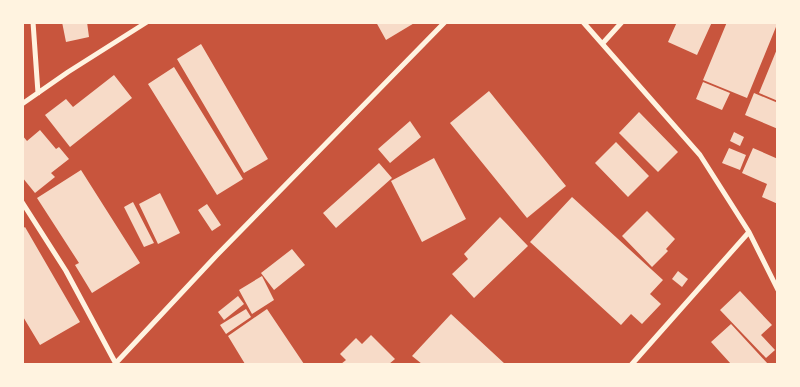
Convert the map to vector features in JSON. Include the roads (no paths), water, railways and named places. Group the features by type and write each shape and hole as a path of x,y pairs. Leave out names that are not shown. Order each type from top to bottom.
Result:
{"street":[{"path":"33,22 38,93"},
{"path":"22,104 147,22"},
{"path":"22,202 66,271 115,364 216,256 445,22"},
{"path":"583,22 700,155 749,232 778,290"},
{"path":"603,43 622,22"},
{"path":"632,364 749,232"}]}
